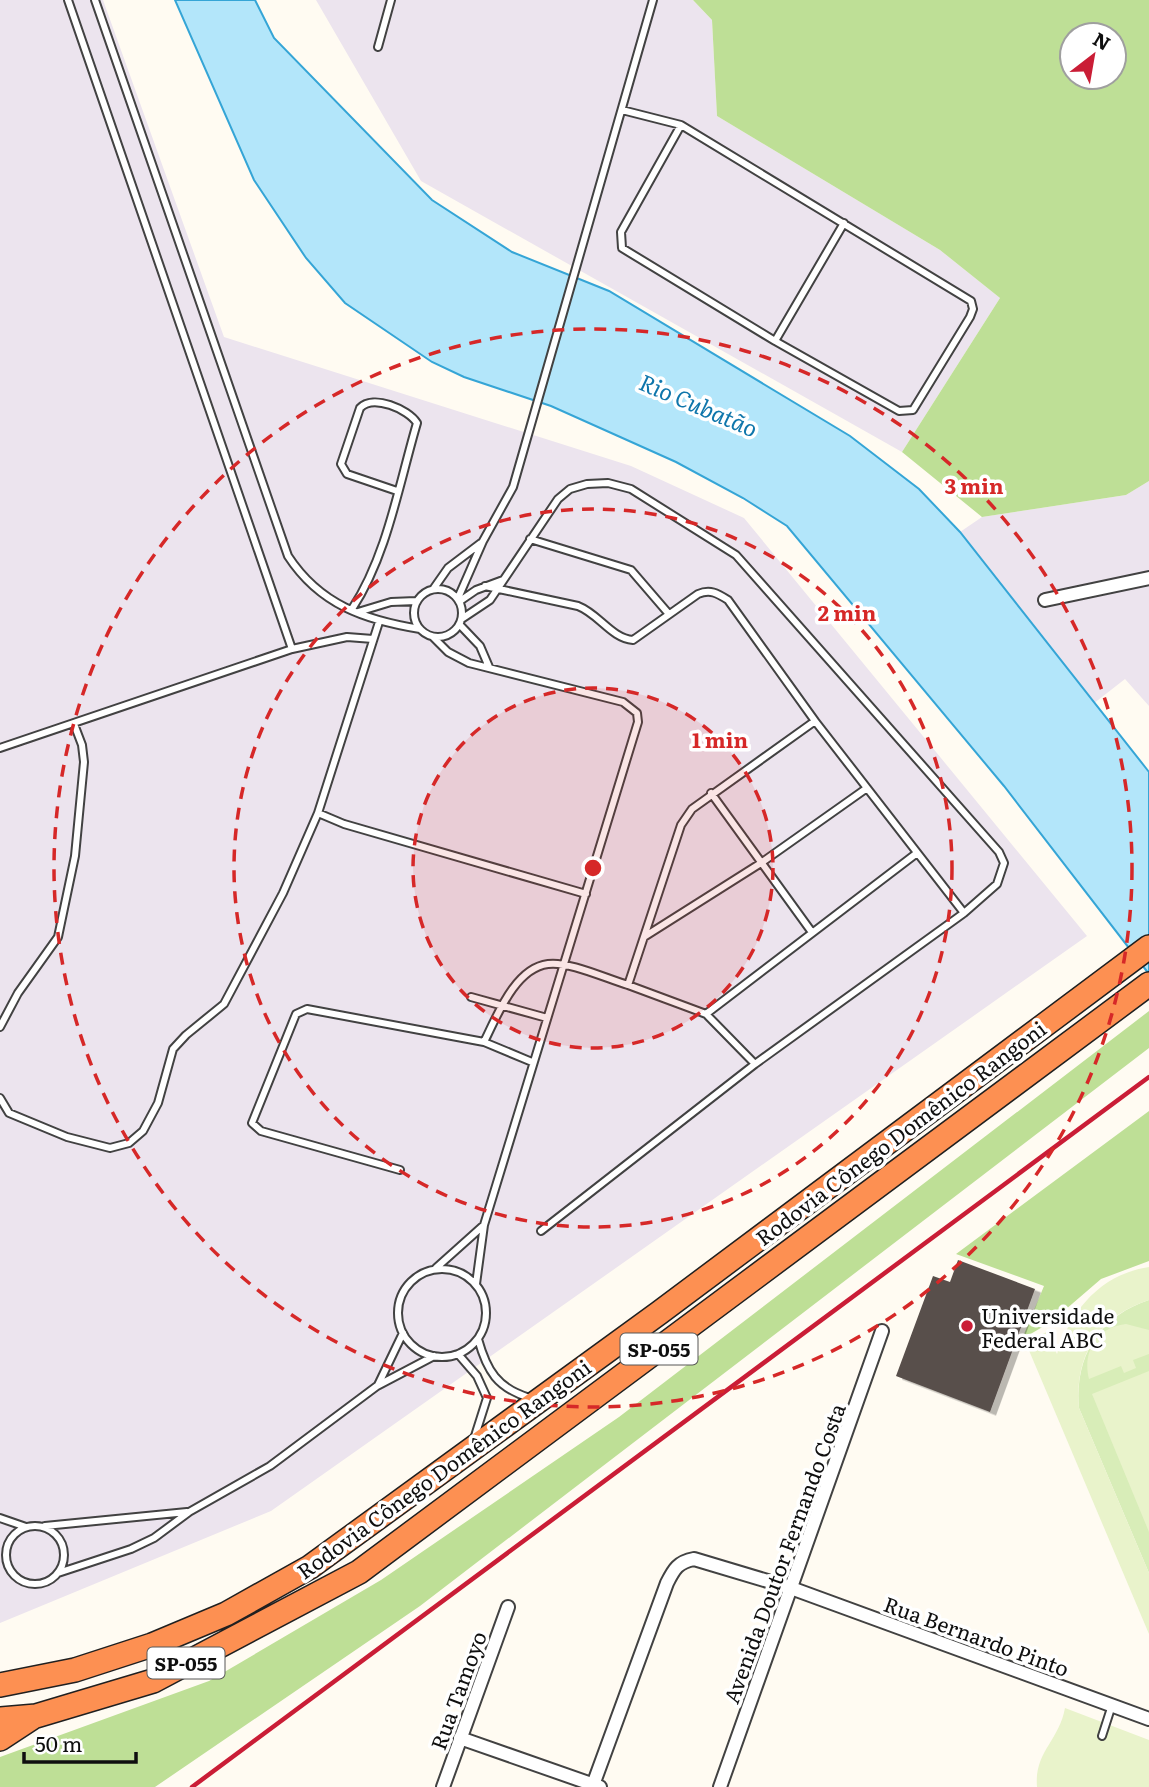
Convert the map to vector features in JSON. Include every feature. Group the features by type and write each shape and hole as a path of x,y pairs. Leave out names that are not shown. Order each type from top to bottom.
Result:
{"highway":[{"name":"Rodovia Cônego Domênico Rangoni","path":"0,1685 88,1666 152,1645 226,1614 310,1567 538,1401 1149,945"},
{"name":"Rodovia Cônego Domênico Rangoni","path":"0,1719 36,1716 153,1681 359,1572 1144,988"},
{"path":"0,1740 36,1716"}],"street":[{"path":"1045,600 1149,578"},
{"name":"Avenida Doutor Fernando Costa","path":"720,1787 882,1331"},
{"name":"Rua Bernardo Pinto","path":"597,1786 674,1569 682,1562 694,1559 791,1588 1149,1719"},
{"name":"Rua Tamoyo","path":"443,1787 508,1607"},
{"path":"460,1738 597,1786"}],"lane":[{"path":"68,0 292,649"},
{"path":"0,1565 9,1569 20,1581 37,1584 58,1573 131,1549 154,1538 189,1512 270,1466 377,1386 434,1356 458,1354 478,1339 487,1312 477,1284 484,1225 638,722 637,713 623,702 460,659 420,629 379,622 322,595 304,580 288,556 95,0"},
{"path":"378,47 391,0"},
{"path":"489,667 480,646 461,622 459,600 483,541 513,487 653,0"},
{"path":"622,110 681,125 965,296 973,309 971,317 919,403 906,412 775,341 622,248 621,232 681,125"},
{"path":"775,341 844,223"},
{"path":"355,611 374,567 418,423 408,412 371,401 364,403 341,464 348,474 397,491"},
{"path":"433,637 453,633 461,622 497,590 558,499 570,489 587,484 608,483 631,489 736,555 999,852 1004,863 997,884 964,913 755,1064 541,1231"},
{"path":"530,540 631,570 668,614"},
{"path":"355,611 391,602 416,601 434,588 448,568 483,541"},
{"path":"459,600 503,580"},
{"path":"485,586 592,612 623,639 633,640 643,636 668,614 706,591 728,600 815,721 964,913"},
{"path":"434,588 448,590 459,600"},
{"path":"416,601 414,616 420,629"},
{"path":"0,1098 9,1113 67,1137 110,1148 129,1143 143,1131 158,1103 173,1049 224,1004 283,892 318,813 379,622"},
{"path":"0,748 292,649 347,637 373,639"},
{"path":"628,985 681,825 692,809 815,721"},
{"path":"0,1027 18,993 58,937 75,856 83,762 82,745 74,724"},
{"path":"644,937 761,863 867,788"},
{"path":"711,793 811,931"},
{"path":"318,813 344,824 586,894"},
{"path":"706,1014 811,931 917,853"},
{"path":"484,1042 502,1005 525,975 550,963 628,985 706,1014 755,1064"},
{"path":"471,997 547,1018"},
{"path":"400,1171 261,1131 251,1123 296,1014 307,1009 484,1042 532,1062"},
{"path":"434,1356 415,1348 403,1333 398,1313 402,1292 416,1276 436,1269 484,1225"},
{"path":"436,1269 462,1273 477,1284"},
{"path":"377,1386 403,1333"},
{"path":"478,1339 492,1377 502,1387 538,1401"},
{"path":"458,1354 477,1376 487,1398 469,1452"},
{"path":"0,1518 26,1527 42,1527 189,1512"},
{"path":"9,1569 8,1544 26,1527"},
{"path":"42,1527 57,1535 64,1550 58,1573"},
{"path":"1102,1736 1112,1705"}],"shaded area":[{"path":"0,0 103,0 224,337 631,466 744,518 1087,936 271,1511 0,1623"},
{"path":"316,0 693,0 712,20 717,116 940,250 1000,298 902,452 421,181"},
{"path":"1149,481 1149,706 1125,679 1093,704 960,532 982,517 1126,495"}],"green space":[{"path":"693,0 1149,0 1149,481 1126,495 982,517 902,452 1000,298 940,250 717,116 712,20"},
{"path":"1149,1011 1149,1048 420,1606 155,1787 0,1787 0,1757 209,1681 381,1580 619,1417"},
{"path":"1149,1111 1149,1261 1101,1279 1051,1322 1022,1339 1044,1286 956,1254"},
{"path":"1149,1267 1149,1300 1116,1316 1093,1340 1081,1371 1079,1408 1149,1573 1149,1634 1025,1341 1047,1332 1057,1354 1071,1323 1090,1297 1116,1277"},
{"path":"1149,1300 1149,1573 1079,1408 1079,1389 1086,1355 1104,1327 1132,1307"},
{"path":"1126,1324 1149,1330 1149,1354 1133,1360 1136,1368 1124,1373 1121,1366 1089,1379 1088,1359 1094,1343 1107,1330"},
{"path":"1149,1371 1149,1532 1092,1394"},
{"path":"1065,1708 1149,1740 1149,1787 1037,1787 1039,1765 1058,1729"}],"water":[{"name":"Rio Cubatão","path":"175,0 255,0 274,38 432,200 512,252 609,291 850,436 919,489 960,532 1149,772 1149,974 1004,786 787,526 743,498 676,462 551,406 464,377 432,362 345,303 306,258 254,180"}],"building":[{"path":"958,1260 1035,1289 990,1412 896,1376 933,1276 950,1282"}],"railway":[{"path":"192,1787 1149,1077"}],"place":[{"name":"Universidade Federal ABC","path":"967,1326"}]}
